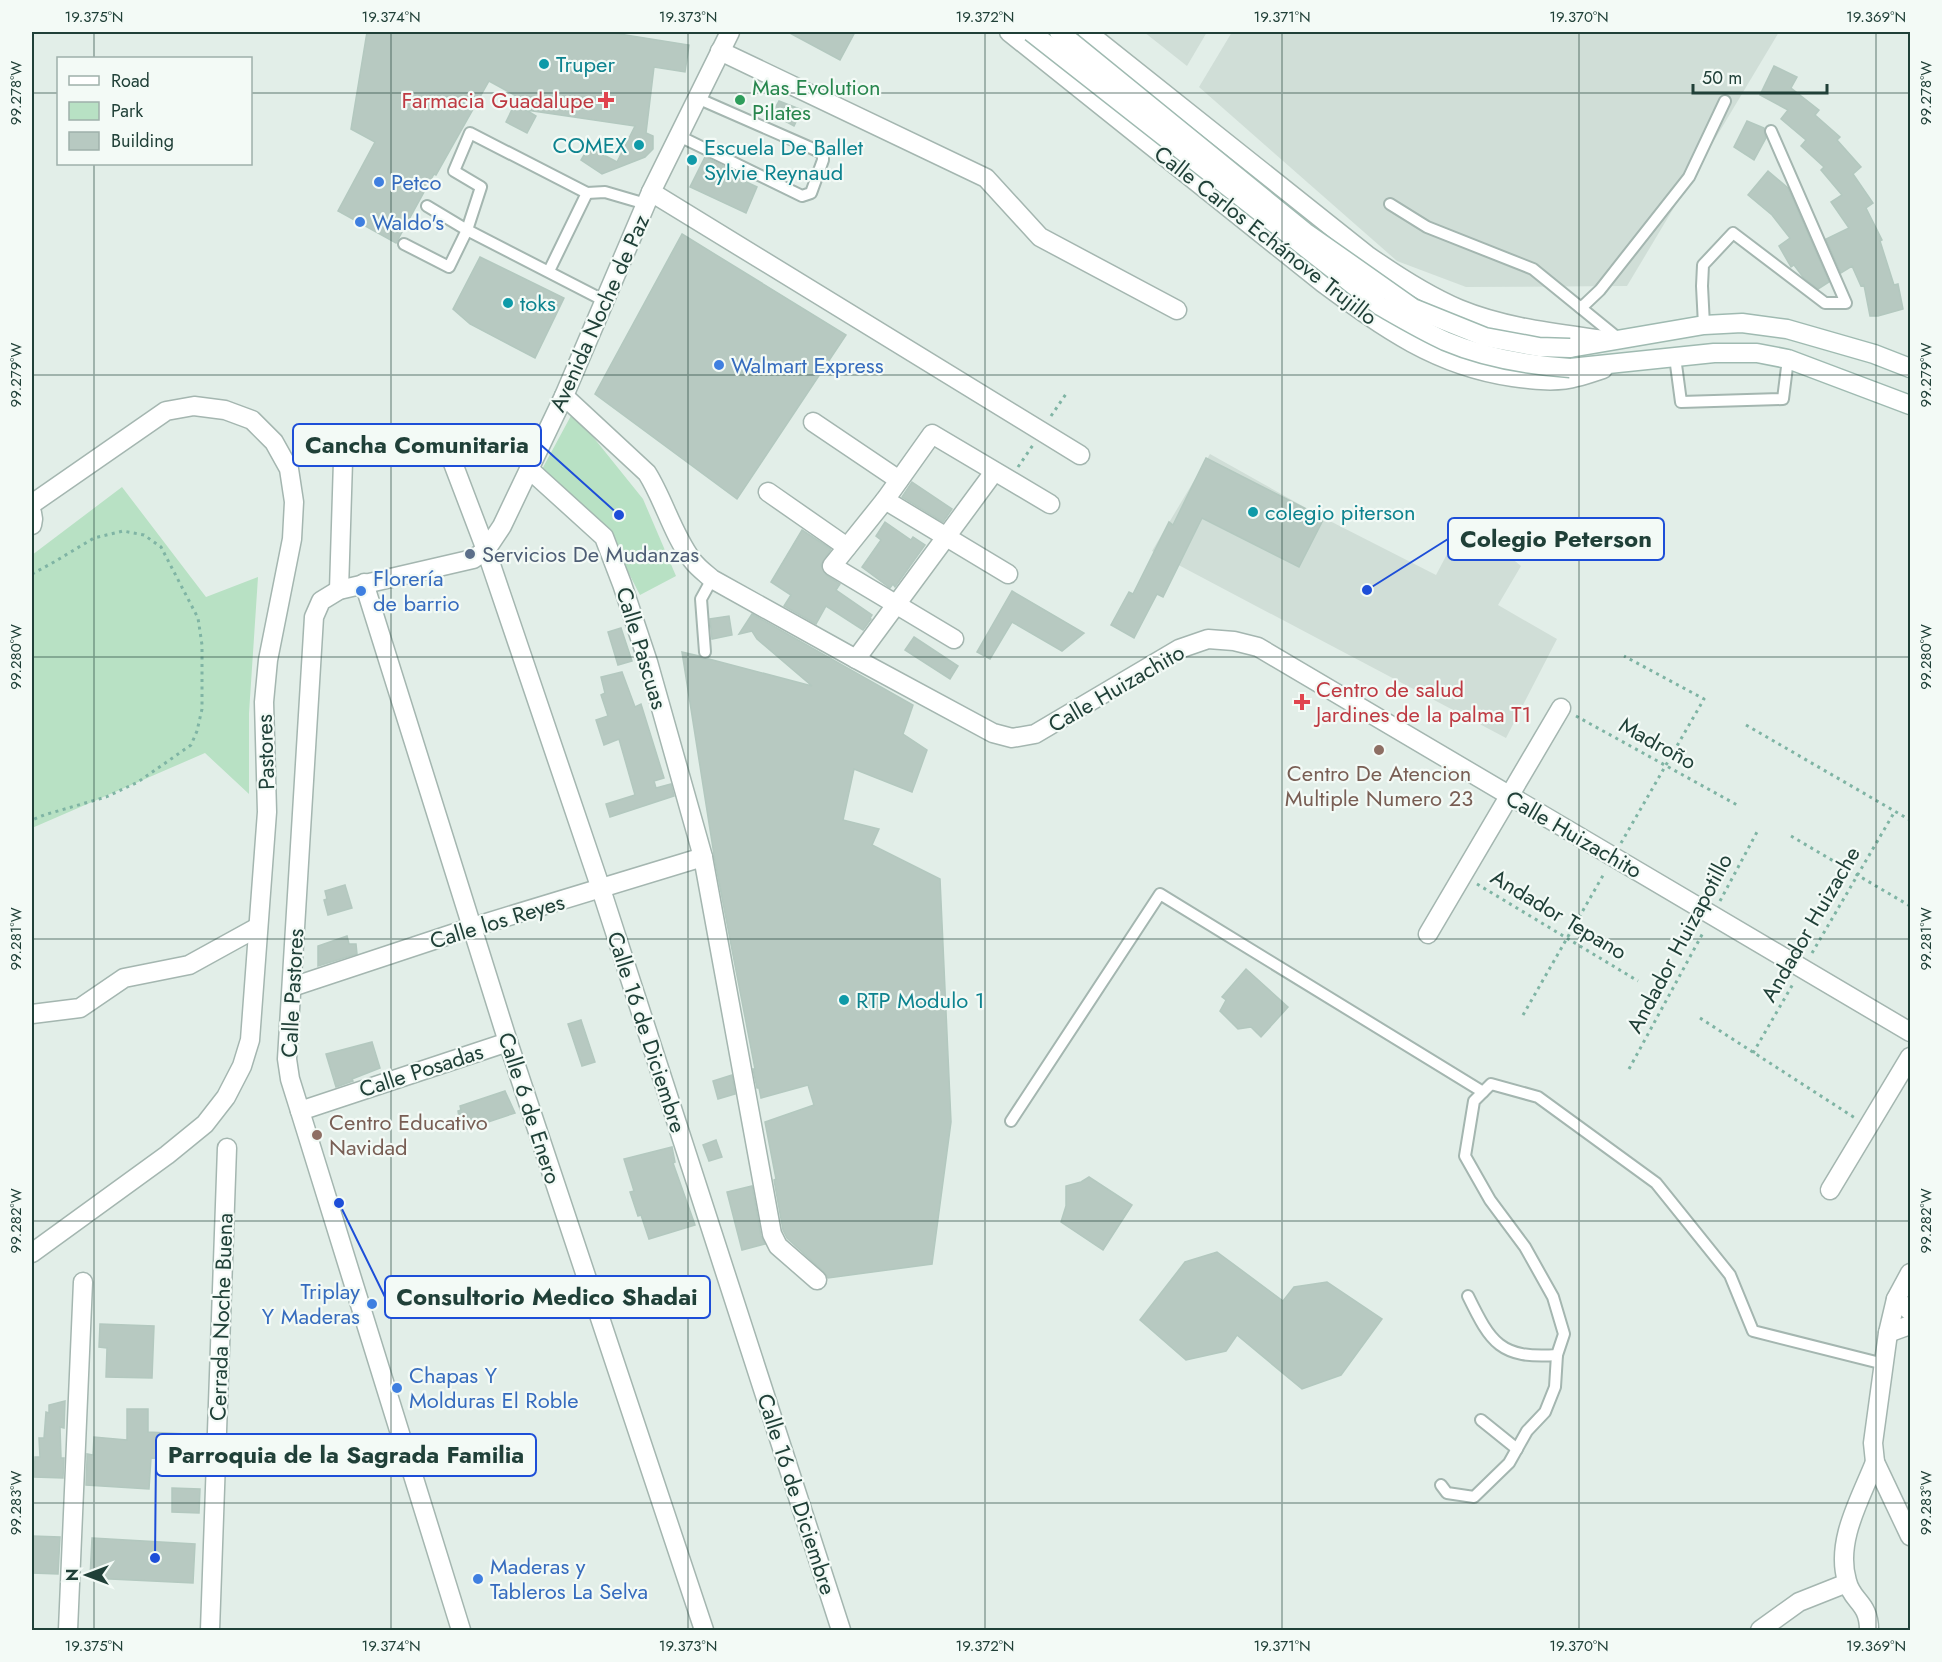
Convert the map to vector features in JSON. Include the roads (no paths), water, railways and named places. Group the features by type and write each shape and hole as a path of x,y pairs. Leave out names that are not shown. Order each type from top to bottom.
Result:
{"street":[{"name":"Avenida Noche de Paz","path":"486,550 502,526 564,396 649,198 730,32"},
{"name":"Calle Carlos Echánove Trujillo","path":"1009,32 1029,36 1380,306 1445,340 1488,356 1570,368 1714,353 1757,353 1788,359 1911,405"},
{"name":"Calle Carlos Echánove Trujillo","path":"1059,32 1305,232 1413,308 1485,337 1539,347 1570,348 1704,325 1742,323 1787,329 1874,354 1911,368"},
{"name":"Calle Carlos Echánove Trujillo","path":"1087,32 1367,255 1414,287 1460,310 1525,329 1614,340"},
{"name":"Calle Carlos Echánove Trujillo","path":"1029,36 1176,166 1323,283 1374,320 1424,351 1485,373 1536,381 1575,378 1621,363"},
{"path":"720,51 986,178 1040,237 1177,310"},
{"path":"1176,166 1180,143 1188,131 1203,124"},
{"path":"1255,229 1274,219 1282,205 1286,190"},
{"path":"649,198 1080,455"},
{"name":"Calle Huizachito","path":"564,396 647,473 693,562 712,579 856,660 993,733 1012,738 1035,734 1179,649 1208,639 1234,641 1258,647 1911,1032"},
{"name":"Pastores","path":"32,504 166,411 194,406 225,410 252,420 274,441 289,469 294,502 292,539 268,660 264,702 267,812 250,1040 242,1066 226,1097 204,1124 167,1155 32,1253"},
{"path":"813,422 899,480"},
{"path":"954,639 832,566 885,500 932,434 1050,504"},
{"name":"Calle 16 de Diciembre","path":"443,437 486,550 601,889 841,1630"},
{"path":"343,461 339,590 473,559 486,550"},
{"name":"Calle Pascuas","path":"529,469 604,537 648,662 703,857 772,1234 778,1246 817,1280"},
{"path":"856,660 947,537 1002,476"},
{"path":"768,492 847,547"},
{"path":"885,500 1008,574"},
{"path":"32,513 32,525"},
{"name":"Calle 6 de Enero","path":"364,583 508,1042 704,1630"},
{"name":"Calle Pastores","path":"339,590 321,601 314,617 286,1059 300,1111 461,1630"},
{"path":"1428,934 1561,708"},
{"name":"Calle los Reyes","path":"292,987 472,927 703,857"},
{"path":"32,1014 80,1008 124,978 189,965 258,927"},
{"name":"Calle Posadas","path":"300,1111 508,1042"},
{"path":"1830,1190 1911,1057"},
{"name":"Cerrada Noche Buena","path":"210,1630 227,1148"},
{"path":"1911,1273 1896,1299 1888,1333 1873,1443 1875,1462 1911,1536"},
{"path":"68,1630 83,1282"},
{"path":"1896,1299 1911,1311"},
{"path":"1888,1333 1911,1325"},
{"path":"1869,1630 1867,1612 1847,1583 1844,1555 1845,1540 1875,1462"},
{"path":"1760,1630 1799,1602 1847,1583"}],"lane":[{"path":"679,136 802,196 811,193 823,160 823,155 818,150 698,98"},
{"path":"1581,308 1599,290 1689,177 1725,101"},
{"path":"1704,325 1703,265 1733,233 1825,303 1846,303 1771,131"},
{"path":"405,244 449,267 467,230 482,188 453,171 470,133 587,193 605,192 649,198"},
{"path":"549,272 587,193"},
{"path":"1390,204 1427,227 1533,269 1581,308 1614,340"},
{"path":"427,206 467,230 605,301"},
{"path":"1675,357 1681,402 1783,399 1788,359"},
{"path":"705,652 701,599 712,579"},
{"path":"1011,1121 1160,894 1483,1092"},
{"path":"1441,1485 1447,1493 1474,1497 1509,1463 1527,1431 1545,1412 1555,1387 1557,1355 1564,1334 1553,1297 1525,1247 1490,1200 1465,1156 1474,1101 1491,1084 1538,1097 1656,1183 1730,1275 1754,1331 1884,1364"},
{"path":"1468,1296 1484,1329 1503,1348 1534,1357 1557,1355"},
{"path":"1481,1420 1517,1449"}],"place":[{"name":"Truper","path":"544,64"},
{"name":"Farmacia Guadalupe","path":"606,100"},
{"name":"Mas Evolution Pilates","path":"740,100"},
{"name":"COMEX","path":"639,145"},
{"name":"Escuela De Ballet Sylvie Reynaud","path":"692,160"},
{"name":"Petco","path":"379,182"},
{"name":"Waldo's","path":"360,222"},
{"name":"toks","path":"508,303"},
{"name":"Walmart Express","path":"719,365"},
{"name":"colegio piterson","path":"1253,512"},
{"name":"Cancha Comunitaria","path":"619,515"},
{"name":"Servicios De Mudanzas","path":"470,554"},
{"name":"Colegio Peterson","path":"1367,590"},
{"name":"Florería de barrio","path":"361,591"},
{"name":"Centro de salud Jardines de la palma T1","path":"1302,702"},
{"name":"Centro De Atencion Multiple Numero 23","path":"1379,750"},
{"name":"RTP Modulo 1","path":"844,1000"},
{"name":"Centro Educativo Navidad","path":"317,1135"},
{"name":"Consultorio Medico Shadai","path":"339,1203"},
{"name":"Triplay Y Maderas","path":"372,1304"},
{"name":"Chapas Y Molduras El Roble","path":"397,1388"},
{"name":"Parroquia de la Sagrada Familia","path":"155,1558"},
{"name":"Maderas y Tableros La Selva","path":"478,1579"}]}
